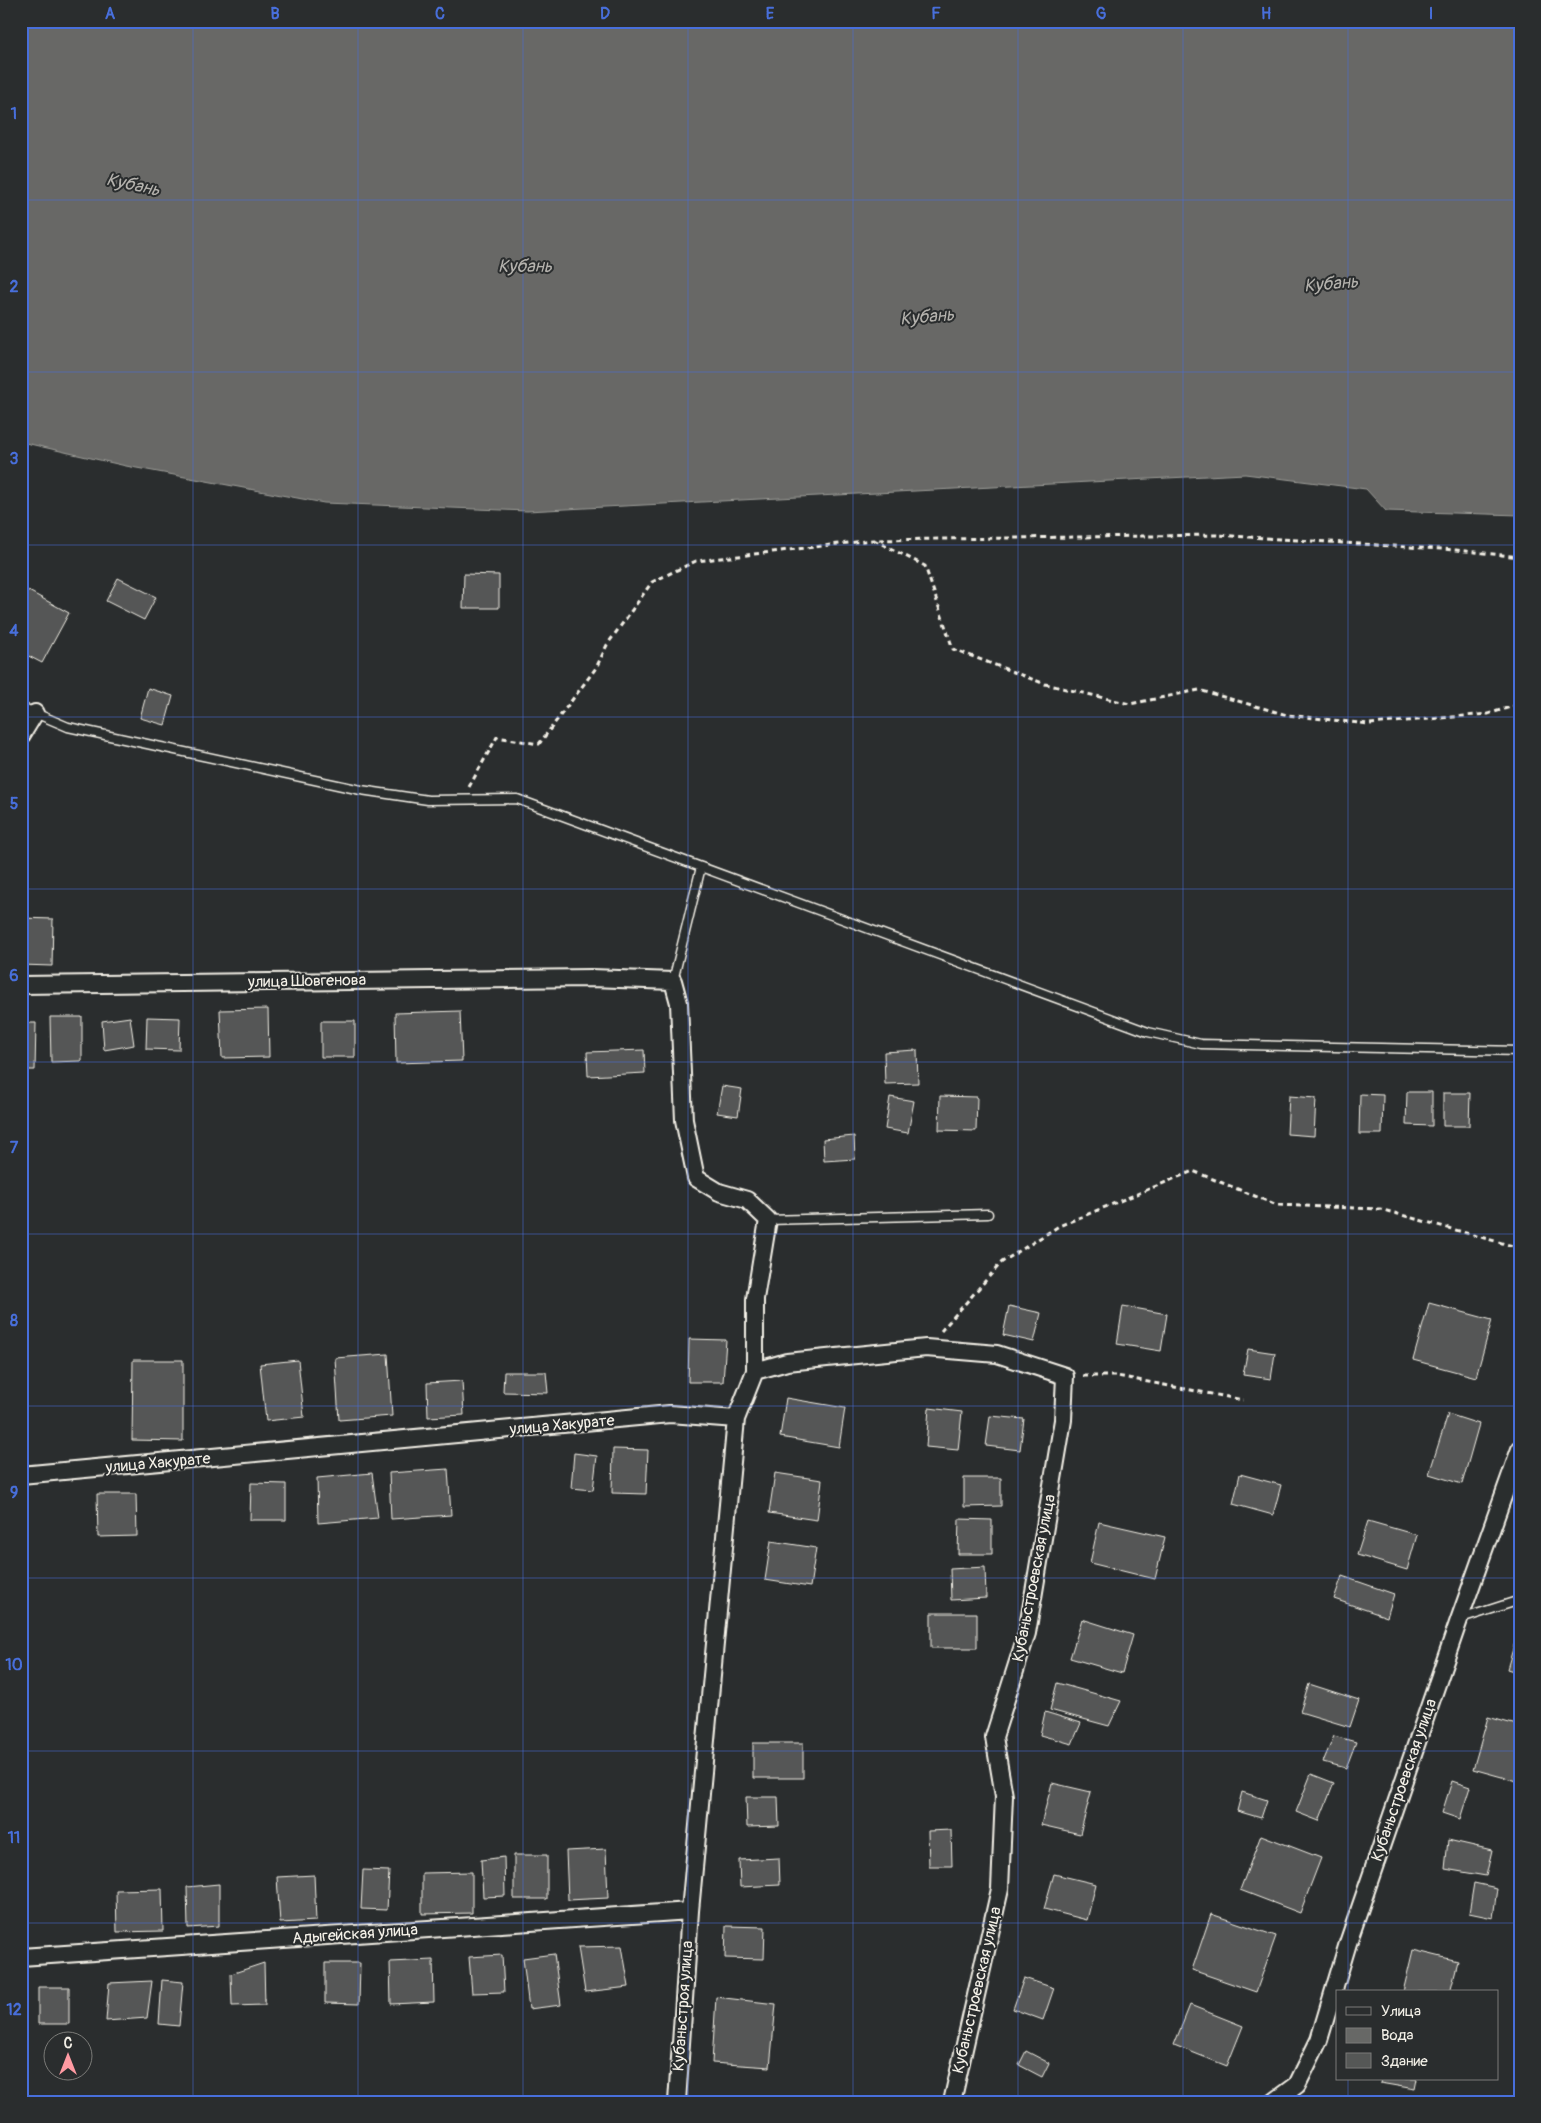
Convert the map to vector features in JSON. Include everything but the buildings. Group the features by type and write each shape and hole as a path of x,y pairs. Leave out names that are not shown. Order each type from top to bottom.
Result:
{"street":[{"path":"21,736 28,710"},
{"name":"улица Шовгенова","path":"21,985 592,978 673,981"},
{"path":"673,981 679,1003 684,1120 696,1178 718,1192 747,1200 768,1220 755,1299 755,1372 736,1419"},
{"path":"755,1372 787,1362 926,1348 997,1354 1065,1376"},
{"name":"Кубаньстроевская улица","path":"952,2102 1000,1889 1004,1796 994,1737 1027,1633 1063,1420 1065,1376"},
{"name":"улица Хакурате","path":"21,1475 670,1414 736,1419"},
{"name":"Кубаньстроя улица","path":"677,2102 690,1911 736,1419"},
{"name":"Кубаньстроевская улица","path":"1274,2102 1297,2085 1319,2040 1348,1943 1520,1449"},
{"name":"Адыгейская улица","path":"21,1957 690,1911"}],"lane":[{"path":"28,710 68,727 361,790 428,800 463,798 517,799 1148,1032 1201,1044 1520,1051"},
{"path":"673,981 701,867"},
{"path":"768,1220 988,1214"},
{"path":"1459,1620 1520,1600"}],"path":[{"path":"463,798 496,737 540,744 596,668 607,645 652,582 696,561 873,540 1217,535 1456,550 1520,557"},
{"path":"873,540 924,566 953,649 1045,684 1130,704 1199,690 1287,715 1369,724 1488,714 1520,704"},
{"path":"926,1348 1002,1262 1059,1226 1193,1171 1277,1205 1380,1209 1520,1248"},
{"path":"1065,1376 1117,1376 1243,1400"}],"water":[{"name":"Кубань","path":"21,21 1520,21 1520,515 1386,511 1366,489 1245,474 527,511 324,503 126,466 21,442"}]}
